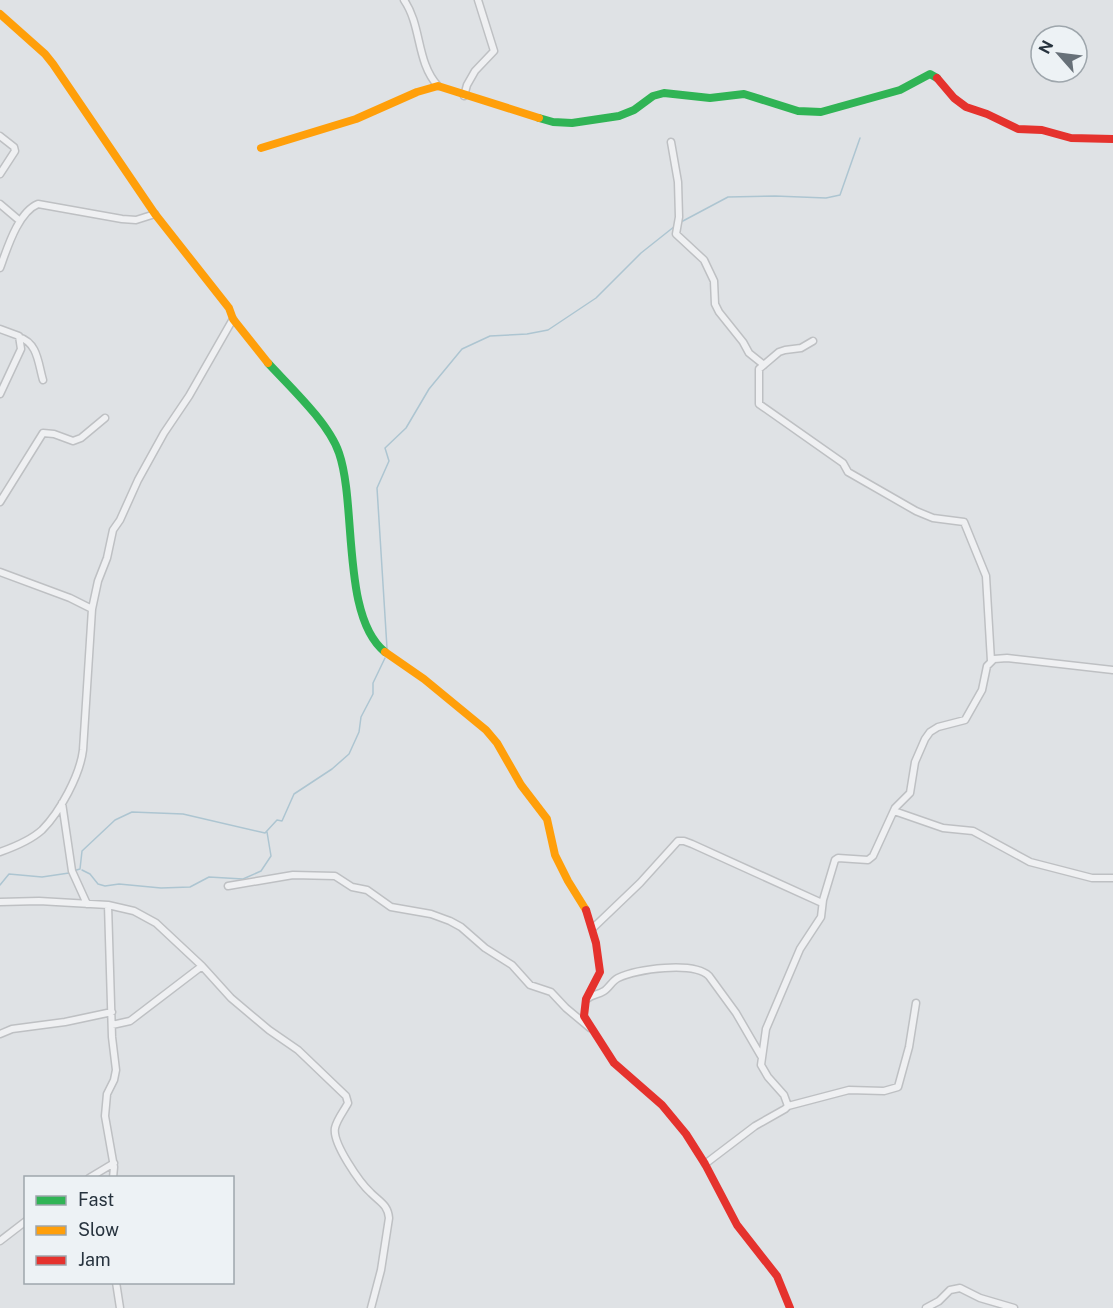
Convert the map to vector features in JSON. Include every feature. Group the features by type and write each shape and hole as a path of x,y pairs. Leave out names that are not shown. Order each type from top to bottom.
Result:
{"street":[{"path":"404,0 411,16 425,66 431,79 438,86 553,122 590,121 619,116 634,110 653,96 664,93 710,98 744,94 798,111 821,112 900,90 930,74 936,76 954,98 966,107 1018,129 1042,130 1071,138 1113,139"},
{"path":"464,96 470,79 494,51 478,0"},
{"path":"0,14 53,64 155,214 229,308 233,319 325,427 335,443 340,455 350,512 356,586 362,617 372,638 381,649 467,714 497,743 521,785 547,819 559,864 580,897 593,928 600,968 598,977 586,999 584,1016 614,1063 662,1105 680,1127 705,1164 736,1225 777,1276 790,1308"},
{"path":"261,148 356,119 417,92 438,86"},
{"path":"0,136 14,147 15,151 0,174"},
{"path":"671,142 678,182 679,217 676,234 704,260 714,281 719,312 749,353 764,365"},
{"path":"0,204 20,221"},
{"path":"0,268 20,221 25,213 38,204 122,219 136,220 155,214"},
{"path":"0,852 41,831 62,803 78,768 83,750 92,609 113,530 164,433 189,396 233,319"},
{"path":"0,329 28,339 33,345 43,380"},
{"path":"0,394 21,349 19,336"},
{"path":"813,341 801,348 779,352 759,370 758,403 843,463 848,472 899,502 928,516 964,522 986,576 991,661"},
{"path":"0,502 43,433 74,441 105,418"},
{"path":"0,572 70,598 92,609"},
{"path":"788,1106 784,1095 763,1071 761,1056 772,1009 800,949 821,917 822,903 835,860 838,858 864,861 870,859 894,811 910,793 915,762 930,732 938,727 964,720 981,690 987,666 998,658 1113,670"},
{"path":"62,803 72,871 87,904"},
{"path":"894,811 943,828 973,831 1030,862 1092,878 1113,878"},
{"path":"593,928 640,883 678,841 684,841 822,903"},
{"path":"228,886 293,875 335,876 352,887 367,890 391,907 431,914 450,921 512,965 530,986 551,992 591,1029"},
{"path":"0,902 108,905 134,911 156,923 202,966 231,998 268,1030 313,1063 348,1098 348,1103 336,1125 335,1133 343,1152 362,1182 388,1210 389,1218 381,1270 371,1308"},
{"path":"108,905 108,948 116,1070 107,1094 105,1116 114,1163 113,1176"},
{"path":"112,1025 130,1021 202,966"},
{"path":"586,999 604,991 617,979 636,973 692,968 709,976 736,1013 761,1056"},
{"path":"705,1164 755,1125 788,1106 849,1090 884,1091 898,1087 907,1055 916,1003"},
{"path":"0,1034 12,1029 65,1022 112,1012"},
{"path":"92,1176 114,1163"},
{"path":"0,1241 24,1223"},
{"path":"116,1284 120,1308"},
{"path":"926,1308 935,1304 950,1290 960,1288 980,1298 1014,1308"}],"waterway":[{"path":"681,222 728,197 826,198 840,195 860,138"},
{"path":"387,648 377,488 389,461 385,448 406,428 429,389 462,349 490,336 527,334 548,330 596,298 641,253 675,226"},
{"path":"73,871 80,869 82,851 115,820 132,812 183,814 265,833 277,820 282,821 294,794 332,769 349,754 359,732 361,717 373,694 373,683 385,658"},
{"path":"82,870 90,874 98,884 105,886 119,884 161,888 190,887 209,877 243,879 261,871 271,856 267,832"},
{"path":"0,885 9,874 42,877 69,873"}],"traffic: fast":[{"path":"539,118 553,122 572,123 619,116 634,110 653,96 664,93 710,98 744,94 798,111 821,112 900,90 930,74 937,78"},
{"path":"268,363 318,418 339,453 348,501 356,587 362,613 371,636 385,652"}],"traffic: slow":[{"path":"0,14 53,64 155,214 229,308 233,319 268,363"},
{"path":"261,148 356,119 417,92 438,86 539,118"},
{"path":"385,652 424,679 486,730 497,743 521,785 547,819 555,855 586,910"}],"traffic: jam":[{"path":"937,78 954,98 966,107 1018,129 1042,130 1071,138 1113,139"},
{"path":"586,910 596,943 600,972 586,999 584,1016 614,1063 662,1105 686,1134 705,1164 737,1225 777,1276 790,1308"}]}
